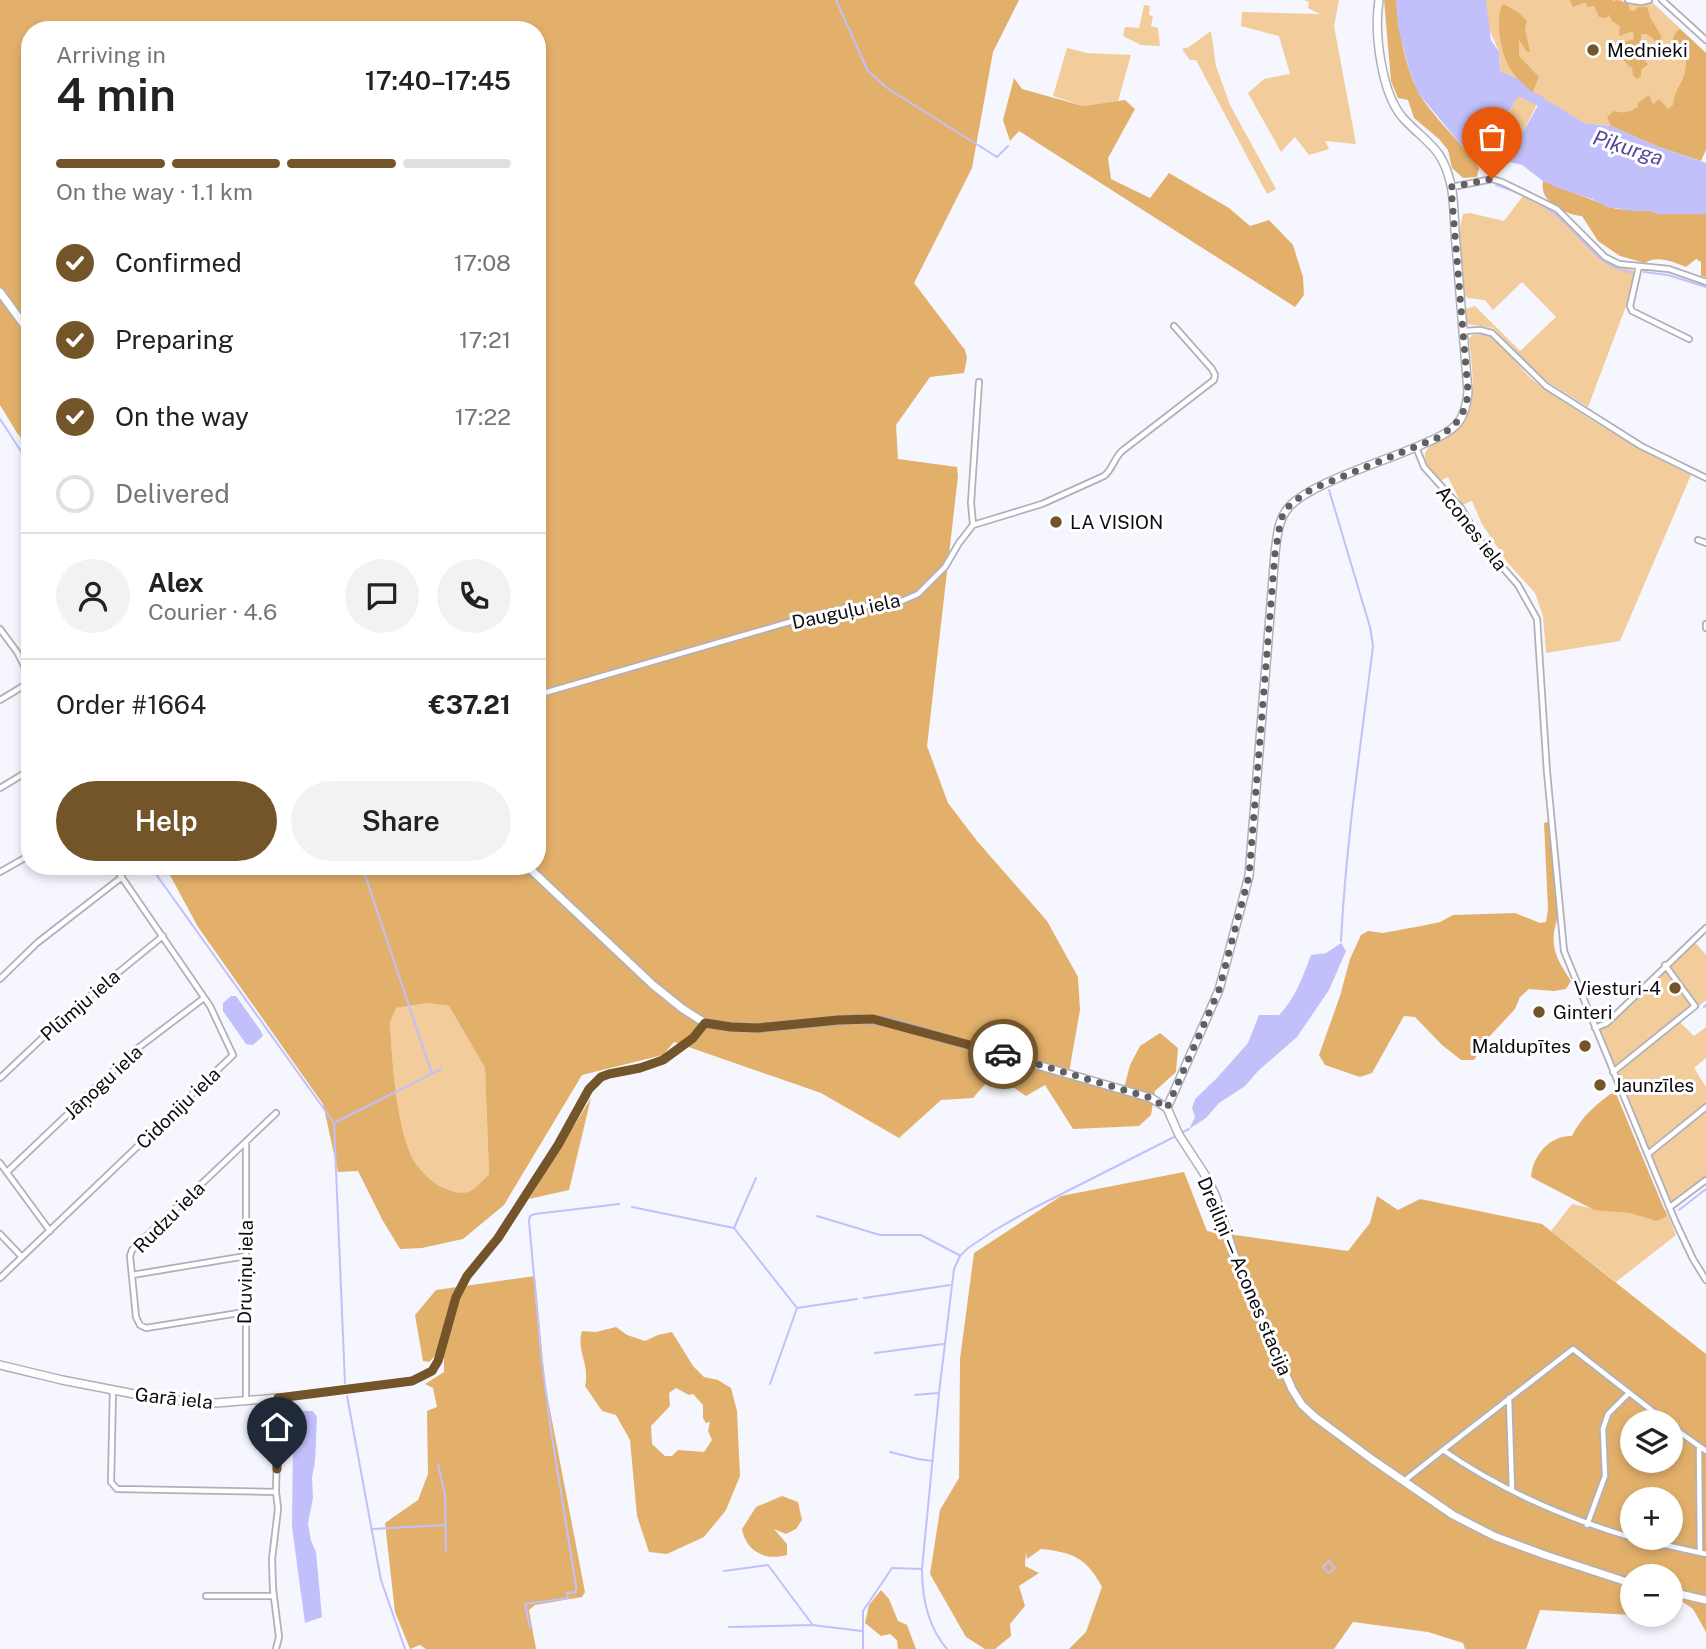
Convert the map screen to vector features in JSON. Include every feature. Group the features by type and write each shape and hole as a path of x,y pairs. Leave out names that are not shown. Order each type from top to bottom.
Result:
{"street":[{"path":"537,875 653,985 705,1023 758,1028 845,1019 885,1021 1151,1098 1167,1108 1219,990 1249,876 1275,553 1281,519 1288,507 1312,489 1416,447 1450,430 1458,422 1467,405 1451,187 1438,151 1402,117 1390,94 1377,22 1380,0"},
{"path":"1628,0 1648,0"},
{"path":"1662,0 1706,40"},
{"path":"1451,187 1492,179 1502,182 1557,209 1605,257 1619,264 1669,269 1706,282"},
{"path":"1639,266 1630,306 1632,311 1689,339"},
{"path":"0,292 21,321"},
{"path":"979,382 971,503 973,525 1033,507 1091,483 1112,470 1117,455 1214,380 1212,369 1174,326"},
{"path":"1463,331 1480,330 1492,333 1546,386 1641,446 1706,478"},
{"name":"Acones iela","path":"1416,447 1424,467 1436,483 1452,496 1483,545 1518,585 1537,619 1564,951 1683,1240 1706,1280"},
{"name":"Dauguļu iela","path":"546,692 768,629 850,608 902,601 918,594 951,560 959,543 973,525"},
{"path":"1698,540 1706,543"},
{"path":"0,629 21,659"},
{"path":"0,700 21,685"},
{"path":"0,788 21,775"},
{"path":"0,872 21,860"},
{"path":"0,979 37,943 122,877"},
{"name":"Cidoniju iela","path":"0,1278 233,1055 222,1028 204,998 122,877"},
{"path":"1595,1028 1607,1023 1706,928"},
{"name":"Plūmju iela","path":"0,1078 71,1011 163,936"},
{"path":"1613,1072 1695,1006 1665,965"},
{"name":"Jāņogu iela","path":"7,1172 134,1051 204,998"},
{"name":"Garā iela","path":"0,1365 113,1390 189,1402 246,1402 412,1381 432,1371 438,1361 456,1297 467,1276 498,1238 558,1145 589,1089 601,1077 663,1060 693,1038 705,1023"},
{"path":"1648,1154 1706,1107"},
{"name":"Dreiliņi — Acones stacija","path":"1167,1108 1179,1135 1216,1197 1234,1255 1292,1389 1302,1405 1373,1460 1453,1515 1494,1536 1620,1580"},
{"name":"Rudzu iela","path":"245,1312 146,1328 139,1325 130,1256 132,1250 276,1113"},
{"name":"Druviņu iela","path":"246,1142 246,1402"},
{"path":"0,1163 50,1231"},
{"path":"1670,1207 1706,1180"},
{"path":"0,1234 22,1257"},
{"path":"132,1275 246,1256"},
{"path":"1404,1481 1573,1349 1651,1410"},
{"path":"113,1390 111,1482 117,1489 276,1492"},
{"path":"1587,1525 1605,1476 1603,1429 1608,1413 1629,1393"},
{"path":"1509,1397 1512,1491"},
{"path":"276,1649 279,1637 274,1596 273,1540 278,1509 278,1398"},
{"path":"1683,1435 1706,1451"},
{"path":"1699,1448 1700,1552"},
{"path":"1443,1450 1474,1472 1512,1491 1587,1525 1620,1534"},
{"path":"1683,1548 1706,1554"},
{"path":"1683,1595 1706,1601"},
{"path":"206,1596 274,1596"}],"shaded area":[{"path":"0,0 1019,0 993,52 972,168 914,283 965,350 967,358 964,373 930,377 896,425 898,459 957,467 958,476 927,746 948,803 977,841 1047,921 1078,977 1080,1010 1068,1078 1123,1092 1130,1065 1140,1046 1160,1033 1178,1048 1176,1072 1155,1091 1151,1115 1139,1126 1073,1129 1045,1085 1026,1096 994,1074 973,1098 941,1100 899,1138 821,1093 674,1042 663,1055 582,1075 504,1205 463,1239 422,1248 400,1249 358,1171 338,1172 323,1104 198,927 170,875 546,875 546,21 21,21 21,438 0,405","holes":["427,1003 449,1006 485,1068 489,1174 470,1192 459,1193 440,1186 425,1174 413,1159 406,1141 392,1054 390,1022 396,1008"]},
{"path":"1304,0 1339,0 1334,26 1356,144 1325,141 1329,149 1309,155 1295,137 1281,152 1248,93 1264,79 1290,74 1279,36 1241,26 1242,12 1320,14 1308,8 1309,2"},
{"path":"1384,0 1396,0 1406,58 1422,99 1474,160 1479,168 1477,177 1463,178 1452,168 1448,150 1414,118 1408,100 1398,98 1391,81"},
{"path":"1486,0 1622,0 1636,5 1652,2 1706,53 1659,147 1611,126 1584,123 1538,102 1523,132 1506,151 1493,146 1520,93 1517,78 1500,71 1499,52 1487,24"},
{"path":"1570,0 1616,0 1628,4 1630,10 1634,11 1638,7 1647,7 1662,37 1657,42 1647,34 1641,34 1641,41 1646,43 1643,59 1648,64 1641,70 1641,76 1637,79 1633,75 1632,67 1620,57 1624,42 1634,39 1633,31 1619,36 1620,26 1612,21 1608,14 1607,18 1599,17 1594,6 1587,7 1586,2 1573,7"},
{"path":"1503,4 1518,12 1527,21 1525,29 1530,52 1527,52 1519,40 1519,56 1539,77 1532,93 1513,72 1505,58 1499,23"},
{"path":"1144,5 1150,6 1149,15 1153,16 1151,26 1158,28 1160,46 1141,45 1123,36 1125,27 1139,28"},
{"path":"1680,29 1706,53 1706,150 1701,161 1659,147 1611,126 1607,117 1614,111 1635,109 1638,103 1649,95 1653,105 1659,99 1668,109 1673,105 1686,66 1686,58 1675,48 1673,40"},
{"path":"1211,31 1216,66 1230,105 1276,189 1267,194 1196,60 1190,60 1182,49"},
{"path":"1067,48 1087,53 1131,55 1118,101 1083,106 1053,96"},
{"path":"1014,78 1022,89 1083,106 1125,100 1135,109 1108,158 1111,179 1150,198 1169,173 1229,208 1250,226 1269,220 1293,245 1303,277 1304,295 1295,307 1019,131 1010,141 1003,120"},
{"path":"1543,181 1616,209 1659,214 1706,214 1706,277 1701,276 1701,262 1696,259 1686,267 1665,260 1645,263 1620,256 1598,241 1582,216 1554,206 1545,195"},
{"path":"1523,196 1569,224 1607,261 1635,271 1634,285 1588,407 1543,379 1493,328 1467,324 1466,309 1475,306 1520,351 1556,317 1522,282 1493,310 1485,300 1468,298 1465,295 1459,232 1463,214 1470,213 1504,221"},
{"path":"1484,334 1499,342 1534,381 1571,407 1691,475 1620,641 1546,653 1543,616 1535,593 1507,562 1482,524 1472,501 1462,505 1448,477 1440,481 1432,474 1427,464 1427,450 1458,427 1470,409 1473,383 1469,338"},
{"path":"1552,821 1558,917 1554,943 1561,965 1571,981 1566,989 1529,989 1488,1038 1474,1060 1461,1060 1415,1017 1404,1016 1372,1073 1360,1077 1325,1065 1319,1055 1350,959 1361,935 1368,931 1383,933 1440,922 1453,915 1515,913 1540,923 1546,922 1548,909 1544,823"},
{"path":"1693,940 1706,955 1706,1000 1680,1022 1694,1036 1706,1027 1706,1058 1694,1068 1706,1087 1706,1180 1670,1207 1595,1028 1607,1023"},
{"path":"427,1003 449,1006 485,1068 489,1174 470,1192 452,1191 430,1179 413,1159 402,1125 390,1022 395,1008"},
{"path":"1615,1091 1667,1216 1657,1221 1630,1213 1594,1210 1531,1177 1535,1161 1544,1148 1557,1139 1572,1136 1590,1111"},
{"path":"591,1098 569,1190 529,1199"},
{"path":"1184,1172 1207,1231 1348,1251 1370,1223 1377,1196 1398,1210 1420,1199 1542,1224 1706,1354 1706,1632 1693,1609 1683,1602 1683,1564 1620,1564 1620,1614 1540,1610 1526,1649 1465,1649 1463,1643 1428,1632 1353,1622 1334,1649 1069,1649 1086,1632 1102,1587 1090,1569 1078,1558 1041,1549 1027,1559 1026,1551 1025,1566 1039,1573 1019,1586 1025,1606 1010,1624 1011,1636 995,1649 985,1649 966,1637 930,1574 940,1510 959,1478 960,1359 974,1253 1061,1196"},
{"path":"1637,1197 1666,1210 1676,1235 1616,1282 1551,1231 1572,1204 1599,1210"},
{"path":"535,1276 545,1384 585,1592 582,1597 535,1605 529,1610 536,1649 426,1649 420,1645 410,1649 395,1612 385,1523 418,1500 428,1474 427,1411 437,1407 433,1388 425,1384 444,1372 444,1359 437,1354 429,1362 423,1361 415,1315 436,1290"},
{"path":"616,1327 627,1335 645,1341 672,1332 693,1366 704,1377 718,1380 731,1388 737,1411 740,1476 726,1510 704,1537 667,1554 649,1552 637,1516 630,1440 616,1415 602,1411 585,1386 582,1331 596,1332","holes":["676,1388 689,1395 693,1394 703,1405 703,1418 706,1423 710,1422 708,1431 712,1440 704,1452 678,1450 672,1456 665,1456 652,1444 651,1426 670,1406 669,1393"]},
{"path":"782,1496 798,1502 802,1520 796,1529 786,1534 774,1529 787,1544 787,1555 772,1557 758,1553 748,1544 742,1529 756,1507"},
{"path":"881,1590 889,1599 898,1621 907,1625 916,1649 898,1649 897,1640 890,1634 881,1636 865,1623 869,1605"}],"water":[{"path":"1396,0 1486,0 1491,40 1499,52 1500,71 1517,78 1533,93 1530,99 1520,94 1504,119 1494,144 1481,158 1474,160 1418,93 1398,26"},
{"path":"1541,100 1552,103 1584,123 1611,126 1659,147 1706,163 1706,214 1659,214 1607,207 1558,188 1543,181 1522,165 1506,161 1506,151 1523,132"},
{"path":"1341,943 1346,951 1329,990 1297,1037 1245,1086 1219,1103 1206,1118 1189,1129 1195,1117 1192,1108 1195,1099 1248,1043 1259,1015 1279,1015 1294,995 1311,955 1326,953"},
{"path":"231,996 236,996 261,1031 263,1036 253,1045 246,1044 223,1011 223,1003"},
{"path":"302,1411 313,1411 317,1417 313,1498 308,1523 316,1552 322,1617 305,1623 292,1527 293,1435 297,1428 298,1415"}],"waterway":[{"path":"836,0 868,71 887,88 997,157 1008,146"},
{"name":"Piķurga","path":"1519,91 1540,101 1548,111"},
{"path":"1496,185 1523,195 1548,209 1602,260 1620,270 1631,272"},
{"path":"1644,272 1668,275 1706,287"},
{"path":"0,419 21,451"},
{"path":"1329,490 1370,627 1373,646 1350,830 1341,941"},
{"path":"157,875 334,1123 345,1383"},
{"path":"365,875 432,1074"},
{"path":"336,1122 441,1069"},
{"path":"1181,1133 1189,1129"},
{"path":"947,1649 927,1612 922,1569 954,1269 960,1256 968,1248 995,1230 1176,1136"},
{"path":"734,1228 756,1178"},
{"path":"1679,1210 1706,1189"},
{"path":"530,1628 525,1604 568,1598 567,1593 576,1592 541,1354 530,1216 619,1204"},
{"path":"632,1207 734,1228 797,1308"},
{"path":"817,1216 880,1235 921,1235 959,1255"},
{"path":"864,1298 950,1285"},
{"path":"770,1384 797,1308 857,1299"},
{"path":"875,1353 943,1344"},
{"path":"915,1395 938,1393"},
{"path":"347,1396 381,1580 405,1649"},
{"path":"890,1452 933,1461"},
{"path":"438,1464 445,1495 446,1551"},
{"path":"373,1529 444,1525"},
{"path":"1327,1572 1323,1567 1329,1561 1335,1568 1329,1573"},
{"path":"724,1571 768,1565 812,1624"},
{"path":"863,1649 863,1611 892,1568 922,1569"},
{"path":"729,1627 812,1625 862,1631"}],"way so far":[{"path":"1003,1054 1151,1098 1167,1108 1219,990 1249,876 1275,553 1281,519 1288,507 1312,489 1437,438 1450,430 1463,415 1468,392 1451,187 1492,179"}],"place":[{"name":"Mednieki","path":"1593,50"},
{"name":"LA VISION","path":"1056,522"},
{"name":"Viesturi-4","path":"1675,988"},
{"name":"Ginteri","path":"1539,1012"},
{"name":"Maldupītes","path":"1585,1046"},
{"name":"Jaunzīles","path":"1600,1085"}],"route":[{"path":"277,1469 278,1398 412,1381 432,1371 438,1361 456,1297 467,1276 498,1238 579,1111 589,1089 601,1077 663,1060 693,1038 705,1023 758,1028 873,1019 1003,1054"}]}
